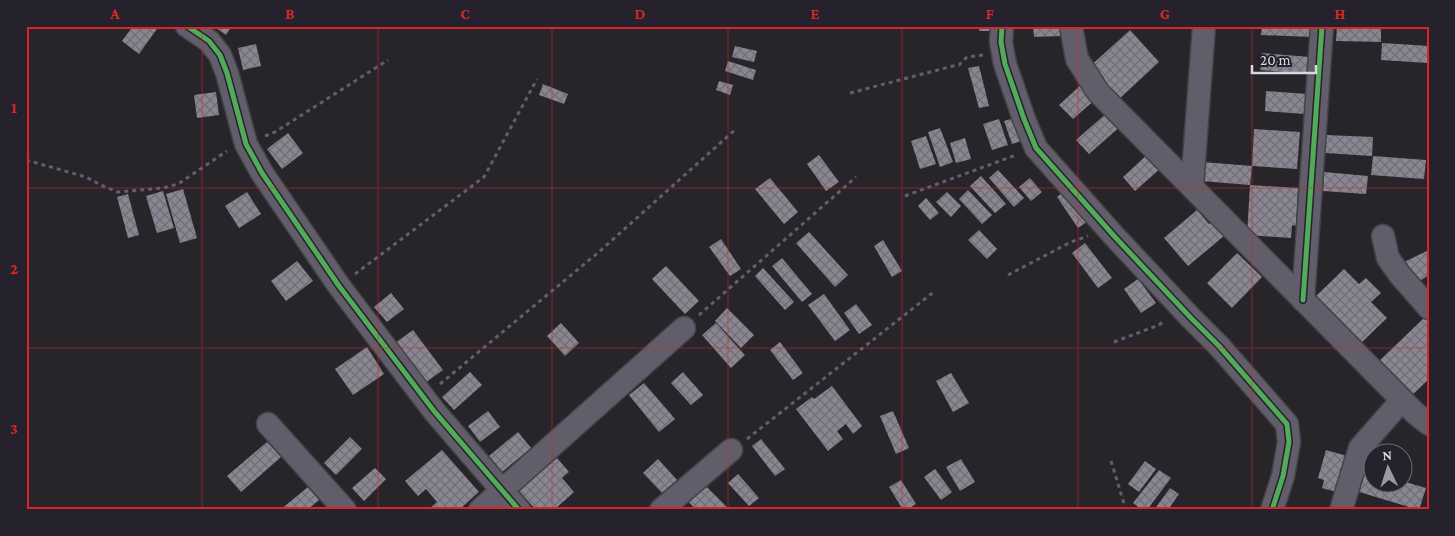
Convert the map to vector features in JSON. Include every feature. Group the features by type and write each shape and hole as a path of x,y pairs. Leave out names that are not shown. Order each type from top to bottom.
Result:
{"street":[{"path":"186,26 209,41 220,55 227,73 246,144 262,173 339,286 424,398 519,510"},
{"path":"1002,26 1001,42 1005,64 1036,148 1106,227 1219,346 1287,424 1289,442 1283,476 1272,510"},
{"path":"1071,26 1077,59 1098,92 1303,300 1419,409 1360,448 1340,510"},
{"path":"1192,187 1204,26"},
{"path":"1303,300 1322,26"},
{"path":"1383,236 1384,248 1388,258 1400,275 1429,308"},
{"path":"480,510 684,328"},
{"path":"268,424 345,510"},
{"path":"661,510 732,450"}],"path":[{"path":"850,92 959,64 967,57 1003,51"},
{"path":"26,160 86,177 118,192 163,188 178,184 228,150 275,132 388,60"},
{"path":"339,286 484,177 537,79"},
{"path":"424,398 600,252 737,128"},
{"path":"905,196 1036,148"},
{"path":"684,328 856,177"},
{"path":"1008,275 1071,242 1096,234 1106,227"},
{"path":"732,450 935,291"},
{"path":"1114,342 1159,325 1182,308"},
{"path":"1110,461 1126,510"}],"building":[{"path":"133,26 159,26 139,54 122,41"},
{"path":"213,26 232,26 226,35"},
{"path":"979,26 992,26 992,31 979,31"},
{"path":"1033,26 1061,26 1062,36 1034,37"},
{"path":"1262,26 1311,26 1311,37 1261,35"},
{"path":"1337,26 1381,26 1381,42 1336,41"},
{"path":"1130,30 1159,62 1118,100 1088,68"},
{"path":"1382,43 1429,46 1428,63 1381,60"},
{"path":"256,44 261,66 243,70 238,48"},
{"path":"735,46 757,51 754,62 732,57"},
{"path":"1262,53 1310,57 1308,74 1260,70"},
{"path":"728,61 756,70 753,80 725,71"},
{"path":"979,66 989,106 979,108 968,68"},
{"path":"719,81 733,85 730,95 716,90"},
{"path":"543,84 568,94 564,104 539,95"},
{"path":"1082,84 1096,99 1073,119 1059,105"},
{"path":"1266,91 1307,94 1305,114 1265,111"},
{"path":"216,92 219,115 197,118 194,95"},
{"path":"1109,111 1122,125 1089,154 1076,140"},
{"path":"1018,117 1025,140 1012,144 1004,121"},
{"path":"999,119 1008,145 992,150 983,124"},
{"path":"940,128 953,162 940,167 928,132"},
{"path":"1254,129 1300,132 1297,169 1252,166"},
{"path":"288,133 303,153 282,169 267,149"},
{"path":"1326,135 1373,137 1372,156 1325,153"},
{"path":"926,136 936,164 920,169 911,141"},
{"path":"965,138 971,159 956,163 950,143"},
{"path":"1149,153 1162,167 1135,191 1123,177"},
{"path":"819,155 839,182 826,191 807,164"},
{"path":"1373,156 1426,160 1424,179 1371,175"},
{"path":"1202,162 1252,166 1250,185 1201,181"},
{"path":"998,170 1024,198 1014,207 989,178"},
{"path":"1324,172 1368,176 1366,194 1323,191"},
{"path":"981,176 1006,204 995,213 970,186"},
{"path":"770,178 798,212 784,224 755,189"},
{"path":"1030,178 1042,192 1031,201 1019,187"},
{"path":"1250,185 1298,188 1296,226 1292,225 1291,238 1247,235"},
{"path":"183,189 197,238 180,243 166,194"},
{"path":"968,190 992,215 982,224 959,199"},
{"path":"1066,190 1088,221 1078,228 1057,197"},
{"path":"163,191 174,228 157,233 146,196"},
{"path":"247,192 261,214 239,228 225,206"},
{"path":"947,192 961,206 951,217 936,202"},
{"path":"128,194 139,235 128,238 117,197"},
{"path":"926,198 939,213 930,220 918,206"},
{"path":"1197,210 1209,224 1212,222 1224,236 1188,266 1164,238"},
{"path":"979,230 997,249 987,259 968,240"},
{"path":"809,232 848,275 835,287 796,243"},
{"path":"721,239 741,269 730,276 709,247"},
{"path":"883,240 902,271 892,277 874,246"},
{"path":"1085,243 1112,278 1098,288 1072,253"},
{"path":"1429,250 1429,275 1415,284 1404,262"},
{"path":"1237,253 1262,277 1232,308 1207,283"},
{"path":"782,258 812,294 802,302 772,266"},
{"path":"297,261 313,281 286,301 271,281"},
{"path":"666,266 699,301 685,314 652,279"},
{"path":"763,268 794,302 785,310 755,276"},
{"path":"1344,269 1359,284 1366,278 1381,293 1371,302 1387,318 1358,346 1312,300"},
{"path":"1138,279 1156,303 1141,313 1124,289"},
{"path":"391,293 404,309 387,322 374,307"},
{"path":"824,294 850,330 835,341 808,305"},
{"path":"856,304 872,325 859,334 844,313"},
{"path":"727,308 754,335 741,348 715,321"},
{"path":"1425,317 1429,321 1429,379 1409,398 1376,364"},
{"path":"561,323 579,343 565,356 547,336"},
{"path":"716,323 745,355 731,368 702,335"},
{"path":"413,330 443,370 425,383 395,343"},
{"path":"780,342 803,373 793,380 770,350"},
{"path":"367,347 384,374 353,395 335,369"},
{"path":"470,372 482,385 454,410 442,397"},
{"path":"683,372 703,395 691,405 671,383"},
{"path":"951,373 969,403 953,412 936,381"},
{"path":"644,383 675,419 659,432 629,395"},
{"path":"832,386 862,426 853,434 846,424 837,431 843,439 828,451 796,409"},
{"path":"488,411 500,427 480,442 468,426"},
{"path":"893,411 909,448 896,454 880,416"},
{"path":"518,432 531,448 502,472 489,456"},
{"path":"350,437 362,449 336,475 324,463"},
{"path":"761,439 785,469 775,476 752,446"},
{"path":"267,442 281,457 241,492 227,476"},
{"path":"442,450 479,492 459,510 431,510 430,508 437,502 426,489 418,496 405,481"},
{"path":"1326,450 1347,456 1337,492 1322,488 1324,480 1318,478"},
{"path":"557,458 569,472 562,478 574,492 554,510 536,510 519,491"},
{"path":"658,459 677,480 662,493 643,473"},
{"path":"961,459 975,482 960,491 946,467"},
{"path":"1145,461 1156,469 1139,492 1128,484"},
{"path":"375,468 386,479 364,501 352,488"},
{"path":"935,469 952,492 941,500 924,477"},
{"path":"1362,469 1362,493 1356,491"},
{"path":"1159,470 1171,478 1147,510 1142,510 1133,503"},
{"path":"738,474 759,498 749,506 728,483"},
{"path":"901,480 916,504 906,510 903,510 889,487"},
{"path":"704,484 730,510 696,510 687,500"},
{"path":"1412,484 1426,488 1419,510 1366,494 1412,494"},
{"path":"308,487 319,500 307,510 280,510"},
{"path":"1170,488 1179,494 1168,510 1154,510"}],"cycle path":[{"path":"187,26 209,41 220,55 227,73 246,144 262,173 339,286 434,411 519,510"},
{"path":"1002,26 1001,42 1005,64 1036,148 1115,237 1219,346 1287,424 1289,442 1283,476 1272,510"},
{"path":"1303,300 1322,26"}]}
